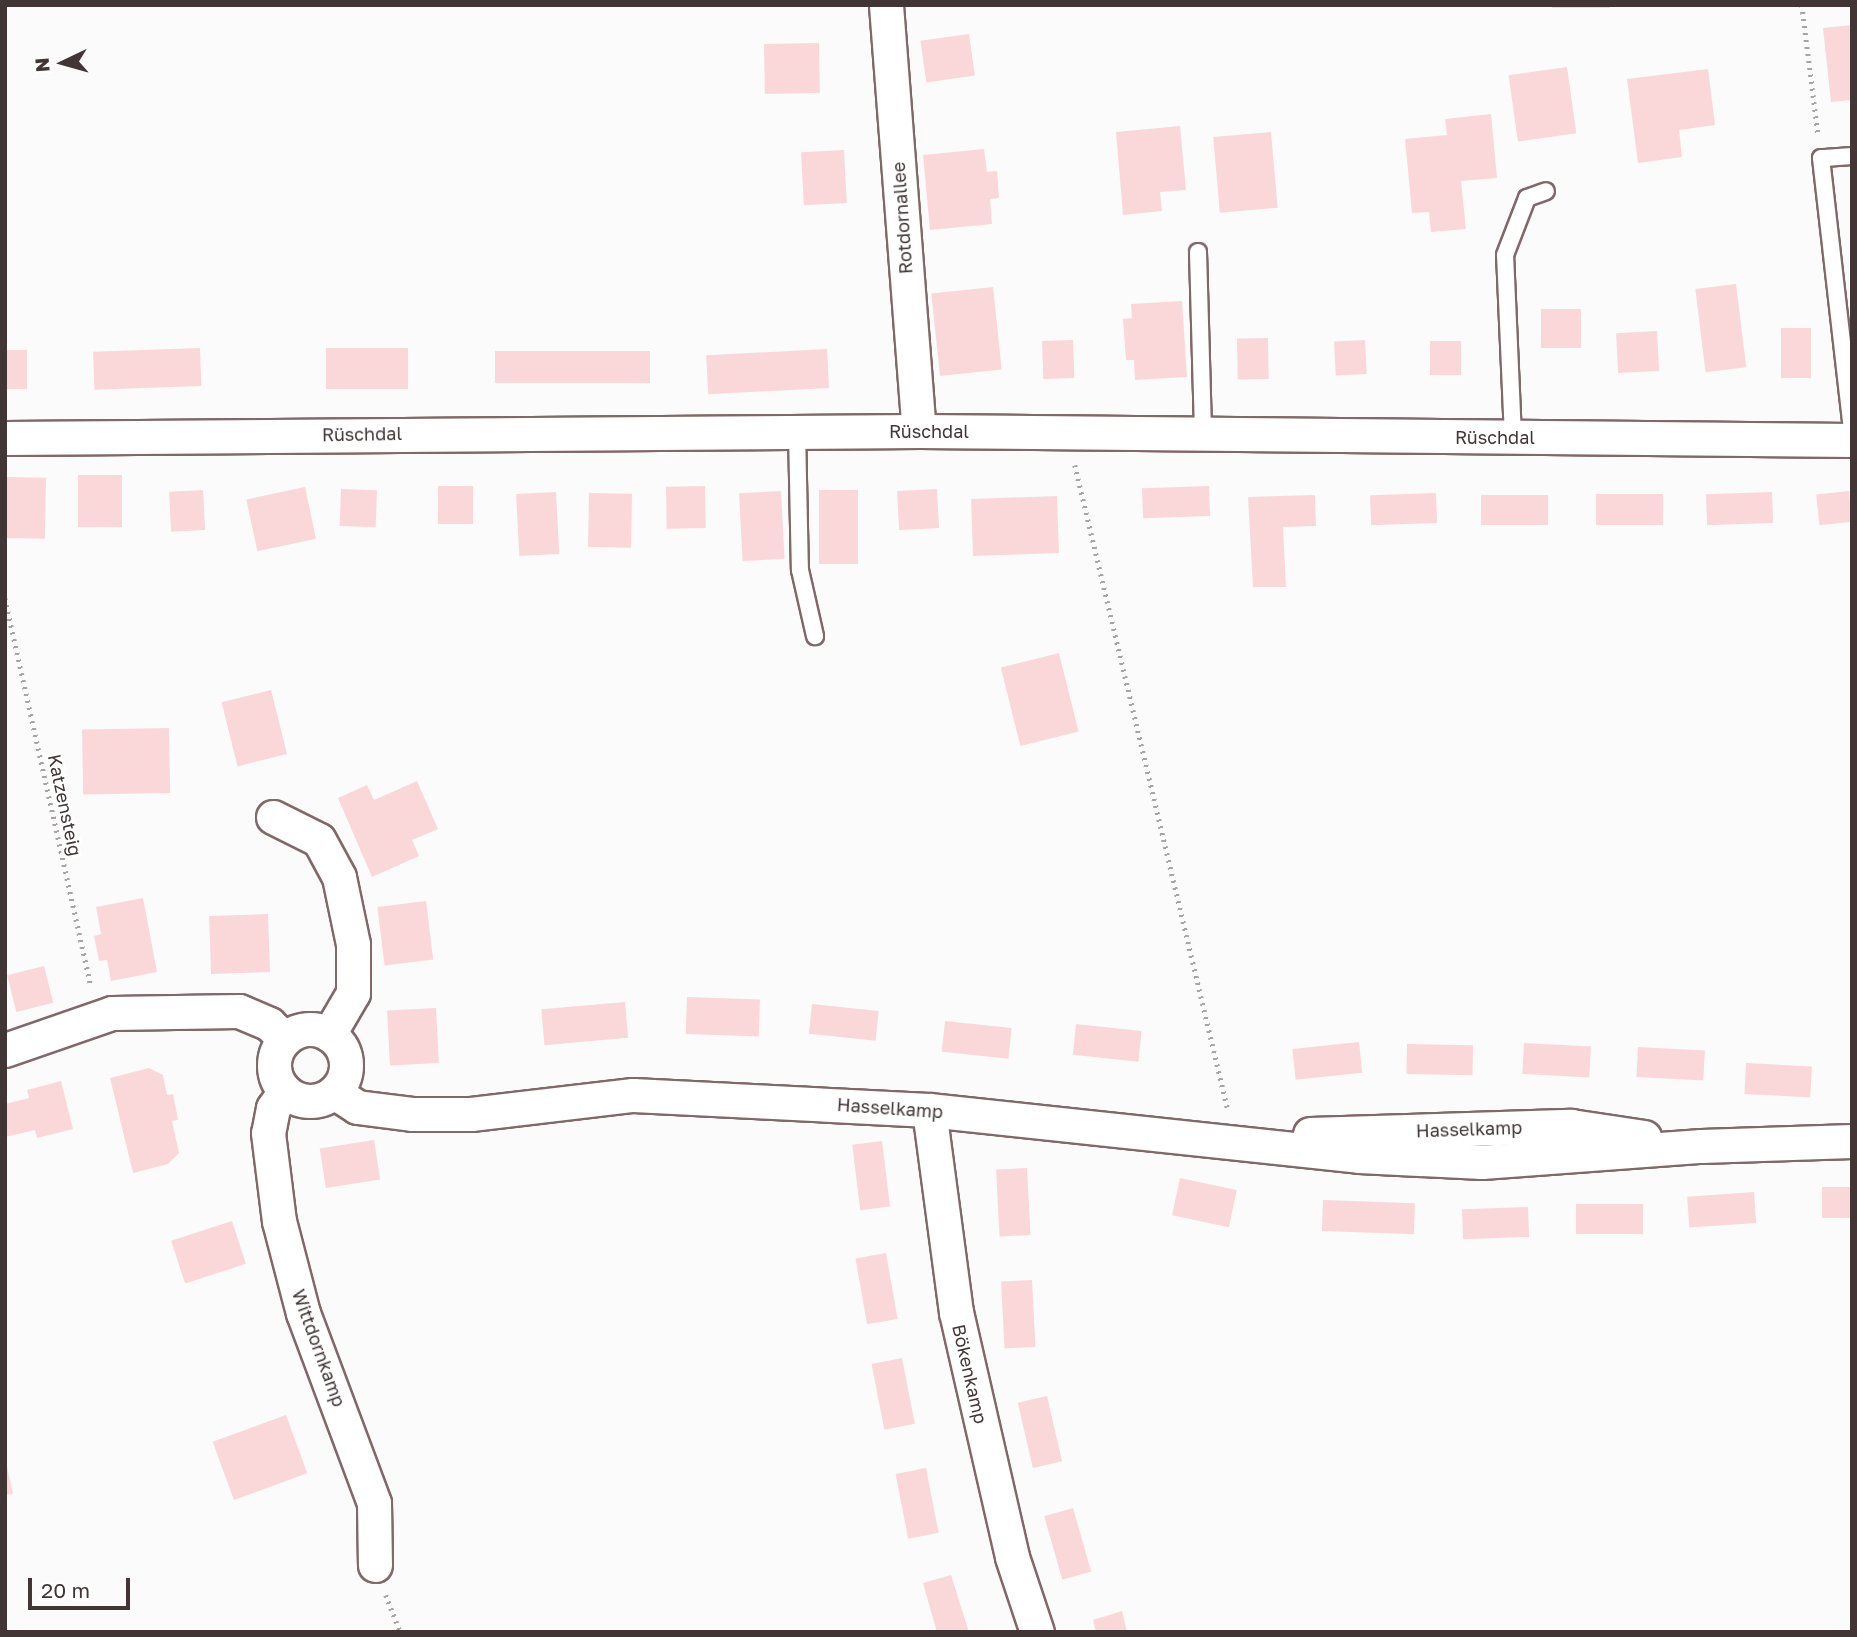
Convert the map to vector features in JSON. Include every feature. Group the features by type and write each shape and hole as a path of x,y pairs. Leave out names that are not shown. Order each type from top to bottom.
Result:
{"street":[{"name":"Rotdornallee","path":"886,5 919,431"},
{"name":"Rüschdal","path":"5,438 919,431 1852,440"},
{"path":"272,817 319,840 339,877 353,944 353,993 329,1034"},
{"path":"5,1050 105,1015 239,1012 269,1024 285,1039"},
{"path":"307,1029 329,1034 346,1062 334,1092 315,1101 285,1091 274,1065 285,1039 307,1029"},
{"name":"Wittdornkamp","path":"285,1091 274,1108 268,1133 279,1221 303,1313 374,1503 375,1565"},
{"name":"Hasselkamp","path":"334,1092 357,1107 412,1114 471,1114 633,1095 929,1110 1236,1144 1482,1162 1702,1146 1852,1141"},
{"name":"Bökenkamp","path":"929,1110 956,1312 1012,1558 1037,1632"}],"lane":[{"path":"1852,156 1821,158 1852,430"},
{"path":"1513,437 1505,255 1527,198 1546,191"},
{"path":"1198,252 1203,435"},
{"path":"797,431 800,570 815,636"}],"path":[{"path":"1802,5 1821,158"},
{"path":"1068,433 1236,1144"},
{"name":"Katzensteig","path":"5,598 105,1015"}],"building":[{"path":"1552,5 1610,5 1610,8 1552,8"},
{"path":"1852,25 1852,100 1831,102 1823,28"},
{"path":"969,34 975,76 926,82 920,41"},
{"path":"819,43 820,93 765,94 764,44"},
{"path":"1567,67 1576,133 1518,142 1509,75"},
{"path":"1708,69 1715,125 1679,130 1682,157 1638,163 1627,79"},
{"path":"1491,114 1497,178 1461,181 1466,229 1431,232 1429,212 1412,213 1405,139 1447,135 1445,119"},
{"path":"1180,126 1186,190 1160,192 1162,211 1123,215 1116,132"},
{"path":"1271,132 1278,208 1220,213 1213,137"},
{"path":"984,149 987,172 997,171 999,198 990,199 992,224 930,230 923,155"},
{"path":"844,150 847,203 804,205 801,152"},
{"path":"1736,284 1746,367 1706,372 1695,289"},
{"path":"993,287 1002,370 940,376 931,293"},
{"path":"1182,301 1187,377 1135,380 1134,360 1126,360 1123,319 1132,318 1131,304"},
{"path":"1541,309 1581,309 1581,348 1541,348"},
{"path":"1781,328 1811,328 1811,378 1781,378"},
{"path":"1657,331 1659,371 1618,373 1616,333"},
{"path":"1268,338 1269,379 1238,380 1237,339"},
{"path":"1073,340 1074,378 1043,379 1042,341"},
{"path":"1365,340 1367,374 1336,376 1334,342"},
{"path":"1430,341 1461,341 1461,375 1430,375"},
{"path":"200,348 201,386 94,390 93,352"},
{"path":"326,348 408,348 408,389 326,389"},
{"path":"827,349 829,388 708,394 706,355"},
{"path":"5,350 27,350 27,389 5,389"},
{"path":"495,351 650,351 650,383 495,383"},
{"path":"78,475 122,475 122,527 78,527"},
{"path":"5,477 46,478 45,539 5,538"},
{"path":"438,486 473,486 473,524 438,524"},
{"path":"705,486 706,528 667,529 666,487"},
{"path":"1209,486 1210,516 1143,518 1142,488"},
{"path":"305,487 316,539 257,551 246,499"},
{"path":"341,489 377,490 376,527 340,526"},
{"path":"937,489 939,528 899,530 897,491"},
{"path":"203,490 205,530 171,532 169,492"},
{"path":"819,490 858,490 858,564 819,564"},
{"path":"781,491 785,559 743,561 739,493"},
{"path":"1849,491 1852,522 1819,525 1816,494"},
{"path":"556,492 559,554 519,556 516,494"},
{"path":"1772,492 1773,523 1707,525 1706,494"},
{"path":"589,493 632,494 631,548 588,547"},
{"path":"1436,493 1437,523 1371,525 1370,495"},
{"path":"1596,494 1663,494 1663,525 1596,525"},
{"path":"1315,495 1316,526 1283,527 1286,587 1253,587 1248,497"},
{"path":"1481,495 1548,495 1548,525 1481,525"},
{"path":"1057,496 1059,553 973,556 971,499"},
{"path":"1059,653 1079,732 1020,746 1001,668"},
{"path":"271,690 287,754 237,766 222,702"},
{"path":"169,728 170,793 83,795 82,730"},
{"path":"417,781 438,829 412,840 419,856 372,877 338,798 367,785 374,800"},
{"path":"143,898 157,972 111,981 107,960 99,961 94,936 101,934 96,907"},
{"path":"426,901 433,960 385,966 377,907"},
{"path":"268,914 270,972 211,974 209,916"},
{"path":"44,966 53,1003 16,1012 7,975"},
{"path":"687,997 760,1000 759,1037 686,1034"},
{"path":"625,1002 628,1038 544,1045 541,1009"},
{"path":"812,1004 879,1011 875,1041 809,1034"},
{"path":"436,1008 439,1063 390,1065 387,1011"},
{"path":"945,1021 1012,1028 1008,1059 942,1052"},
{"path":"1076,1024 1142,1031 1138,1062 1073,1055"},
{"path":"1359,1042 1362,1073 1296,1080 1292,1049"},
{"path":"1524,1043 1591,1047 1589,1077 1522,1074"},
{"path":"1407,1044 1473,1045 1472,1075 1406,1074"},
{"path":"1638,1047 1705,1051 1703,1080 1636,1077"},
{"path":"1746,1063 1812,1066 1810,1097 1744,1094"},
{"path":"149,1068 163,1075 167,1095 173,1094 178,1120 172,1121 179,1153 168,1164 133,1173 110,1078"},
{"path":"61,1081 73,1129 37,1138 35,1130 5,1137 5,1104 29,1098 27,1090"},
{"path":"374,1140 380,1180 326,1188 320,1149"},
{"path":"882,1141 890,1207 860,1210 852,1145"},
{"path":"1027,1168 1031,1235 1000,1237 996,1170"},
{"path":"1180,1178 1237,1190 1229,1227 1172,1215"},
{"path":"1822,1187 1852,1187 1852,1218 1822,1218"},
{"path":"1754,1192 1756,1223 1689,1228 1687,1197"},
{"path":"1323,1200 1415,1203 1414,1234 1322,1231"},
{"path":"1576,1204 1643,1204 1643,1234 1576,1234"},
{"path":"1528,1207 1529,1237 1463,1239 1462,1209"},
{"path":"232,1221 246,1264 185,1284 171,1241"},
{"path":"886,1253 898,1319 867,1324 855,1258"},
{"path":"1032,1280 1036,1347 1005,1349 1001,1282"},
{"path":"902,1358 915,1424 884,1430 872,1364"},
{"path":"1047,1396 1062,1461 1033,1468 1018,1403"},
{"path":"286,1415 307,1473 234,1500 213,1442"},
{"path":"5,1457 13,1494 5,1495"},
{"path":"926,1468 939,1533 908,1539 896,1474"},
{"path":"1073,1508 1091,1571 1062,1580 1044,1516"},
{"path":"951,1575 969,1632 937,1632 923,1583"},
{"path":"1122,1611 1127,1632 1096,1632 1093,1620"}]}
